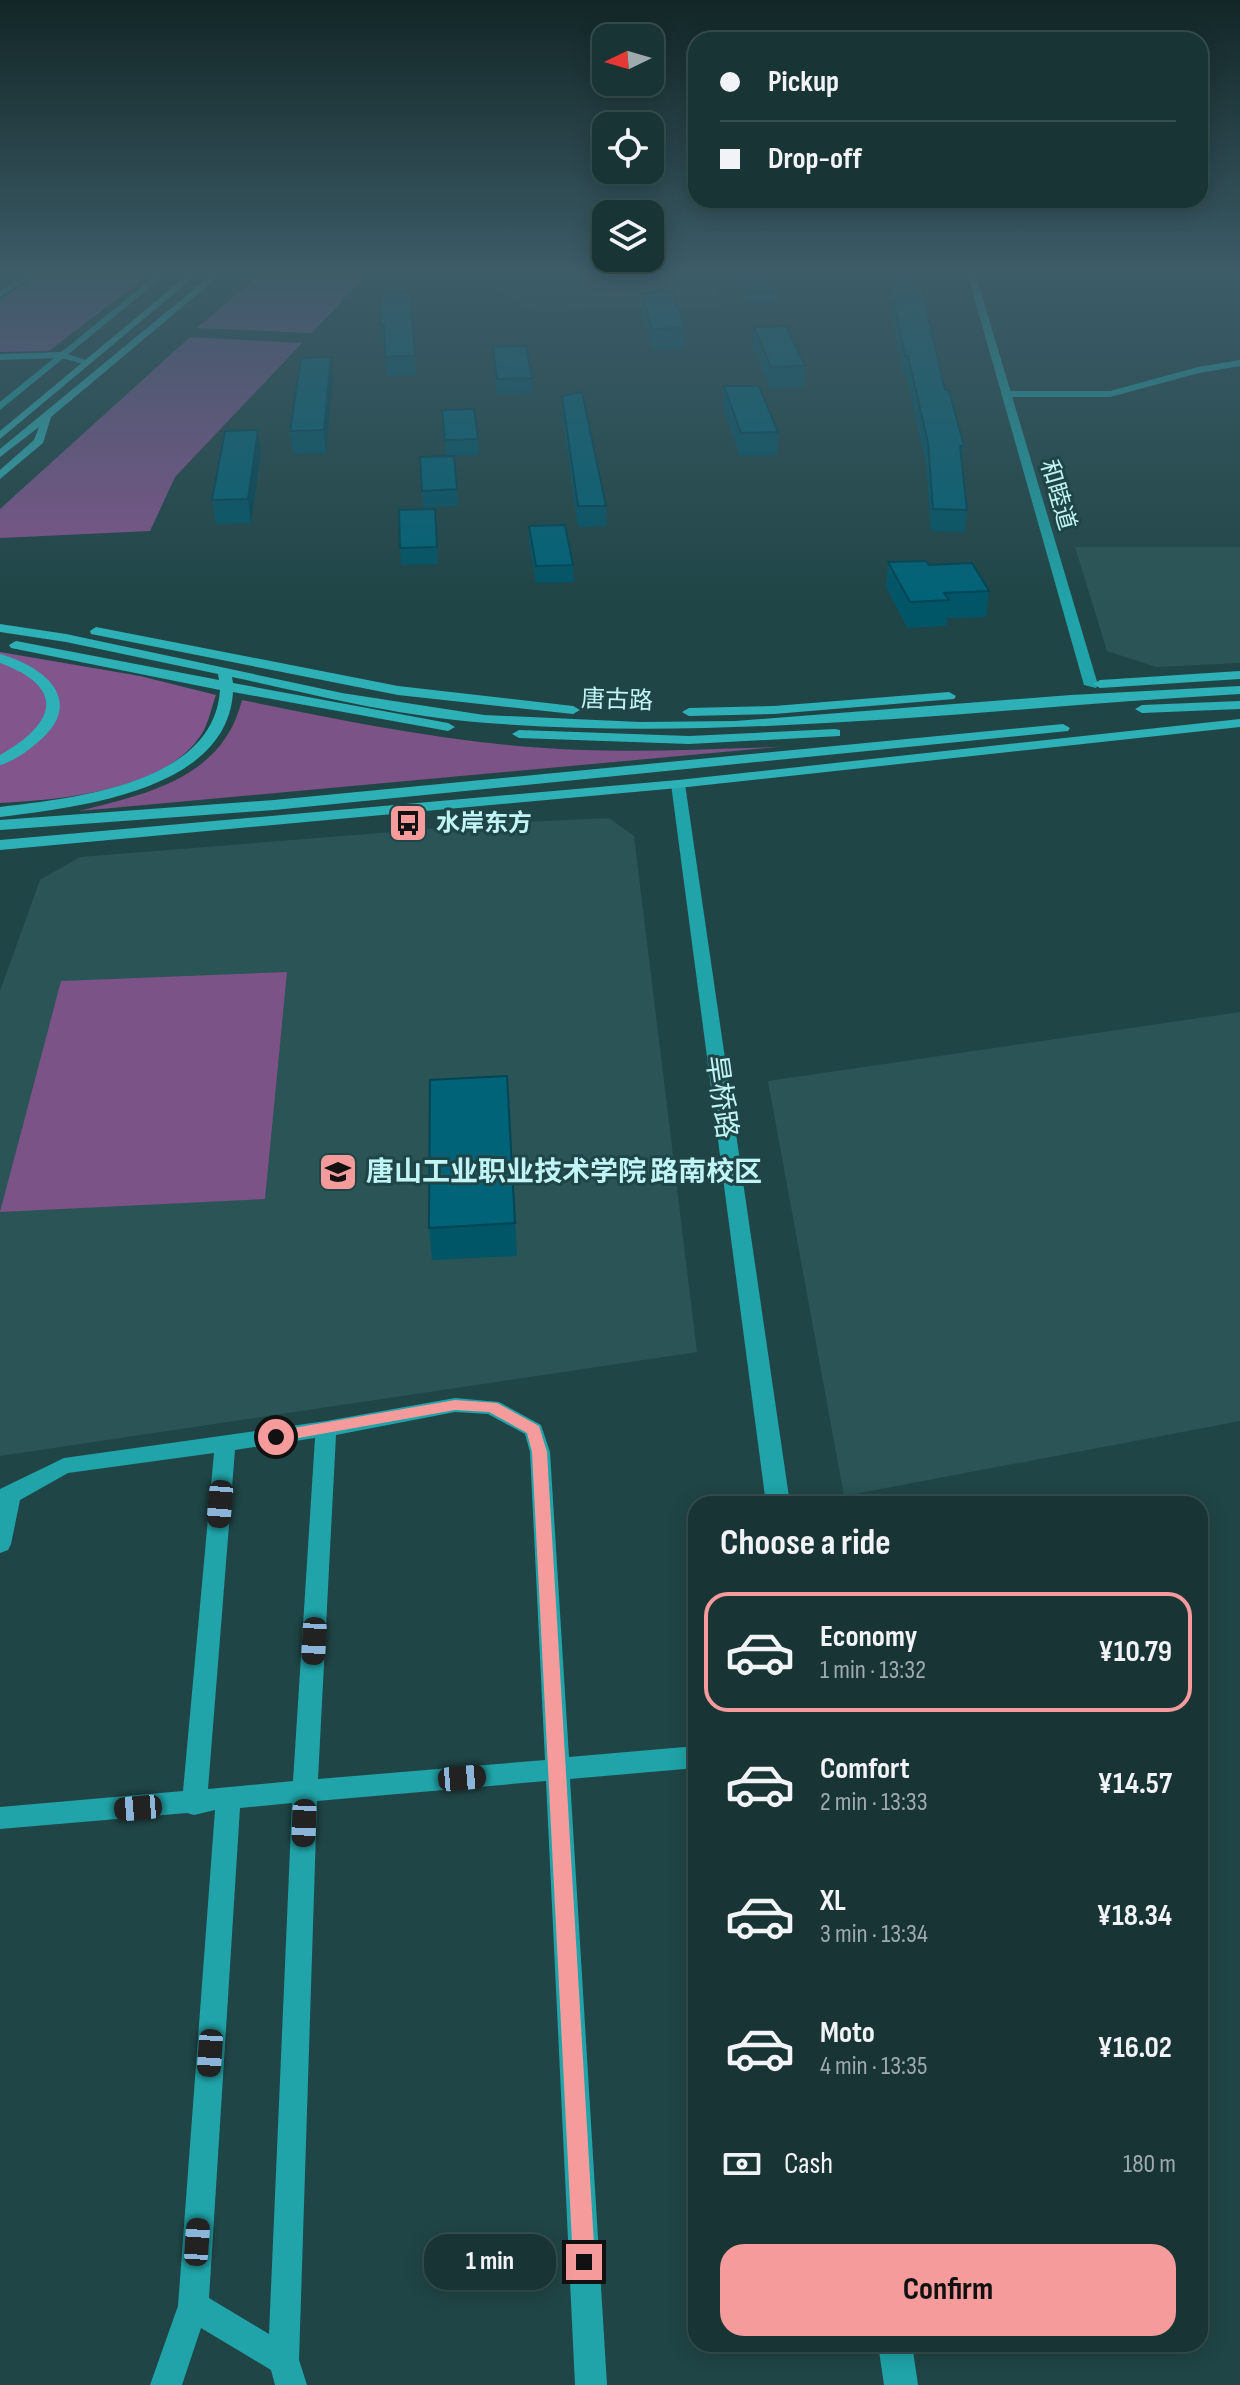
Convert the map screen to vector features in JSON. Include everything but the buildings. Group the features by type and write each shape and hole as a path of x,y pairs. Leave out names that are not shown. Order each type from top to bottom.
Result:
{"main road":[{"path":"0,436 61,383"},
{"path":"0,454 88,383"},
{"path":"0,424 24,413"},
{"path":"0,476 39,441 47,418"},
{"path":"0,616 213,651 373,687 577,711 670,713 774,710 1240,675"},
{"name":"唐古路","path":"0,628 66,638 342,697 484,719 640,726 735,725 1071,699 1240,690"},
{"path":"0,642 68,653 337,711 446,727 564,738 689,740 790,736 1087,712 1240,705"},
{"path":"0,812 102,794 146,781 201,752 217,732 224,709 227,680 213,651"},
{"path":"0,658 24,666 46,680 53,690 54,704 44,728 32,743 0,761"},
{"path":"0,825 274,805 1240,711"},
{"path":"0,845 678,784 1240,723"}],"street":[{"path":"0,407 27,383"},
{"name":"和睦道","path":"1003,383 1091,685"},
{"path":"1006,394 1110,394 1149,383"},
{"name":"旱桥路","path":"678,784 777,1496"},
{"path":"896,2352 901,2385"}],"lane":[{"path":"0,1544 5,1496 64,1466 326,1429 455,1405 492,1407 534,1430 540,1452 591,2385"},
{"path":"287,2373 305,1792 326,1429"},
{"path":"194,1804 225,1444"},
{"path":"0,1818 194,1804 688,1758"},
{"path":"166,2385 193,2306 228,1800"},
{"path":"193,2306 287,2373"}],"shaded area":[{"path":"139,383 264,383 175,477 150,531 0,538 0,509"},
{"path":"1075,547 1240,547 1240,663 1156,667 1107,651"},
{"path":"0,652 140,676 216,695 204,730 188,750 167,766 141,779 83,794 0,803"},
{"path":"242,700 411,732 539,748 631,751 778,747 79,811 155,789 200,765 218,748 232,726"},
{"name":"唐山工业职业技术学院 路南校区","path":"609,818 634,836 697,1352 0,1456 0,991 40,880 80,857 505,823"},
{"path":"287,972 265,1199 0,1212 61,981"},
{"path":"1240,1012 1240,1421 844,1496 768,1081"}],"place":[{"name":"水岸东方","path":"408,823"},
{"name":"唐山工业职业技术学院 路南校区","path":"338,1172"}],"route":[{"path":"276,1437 455,1405 492,1407 534,1430 540,1452 584,2262"}]}
